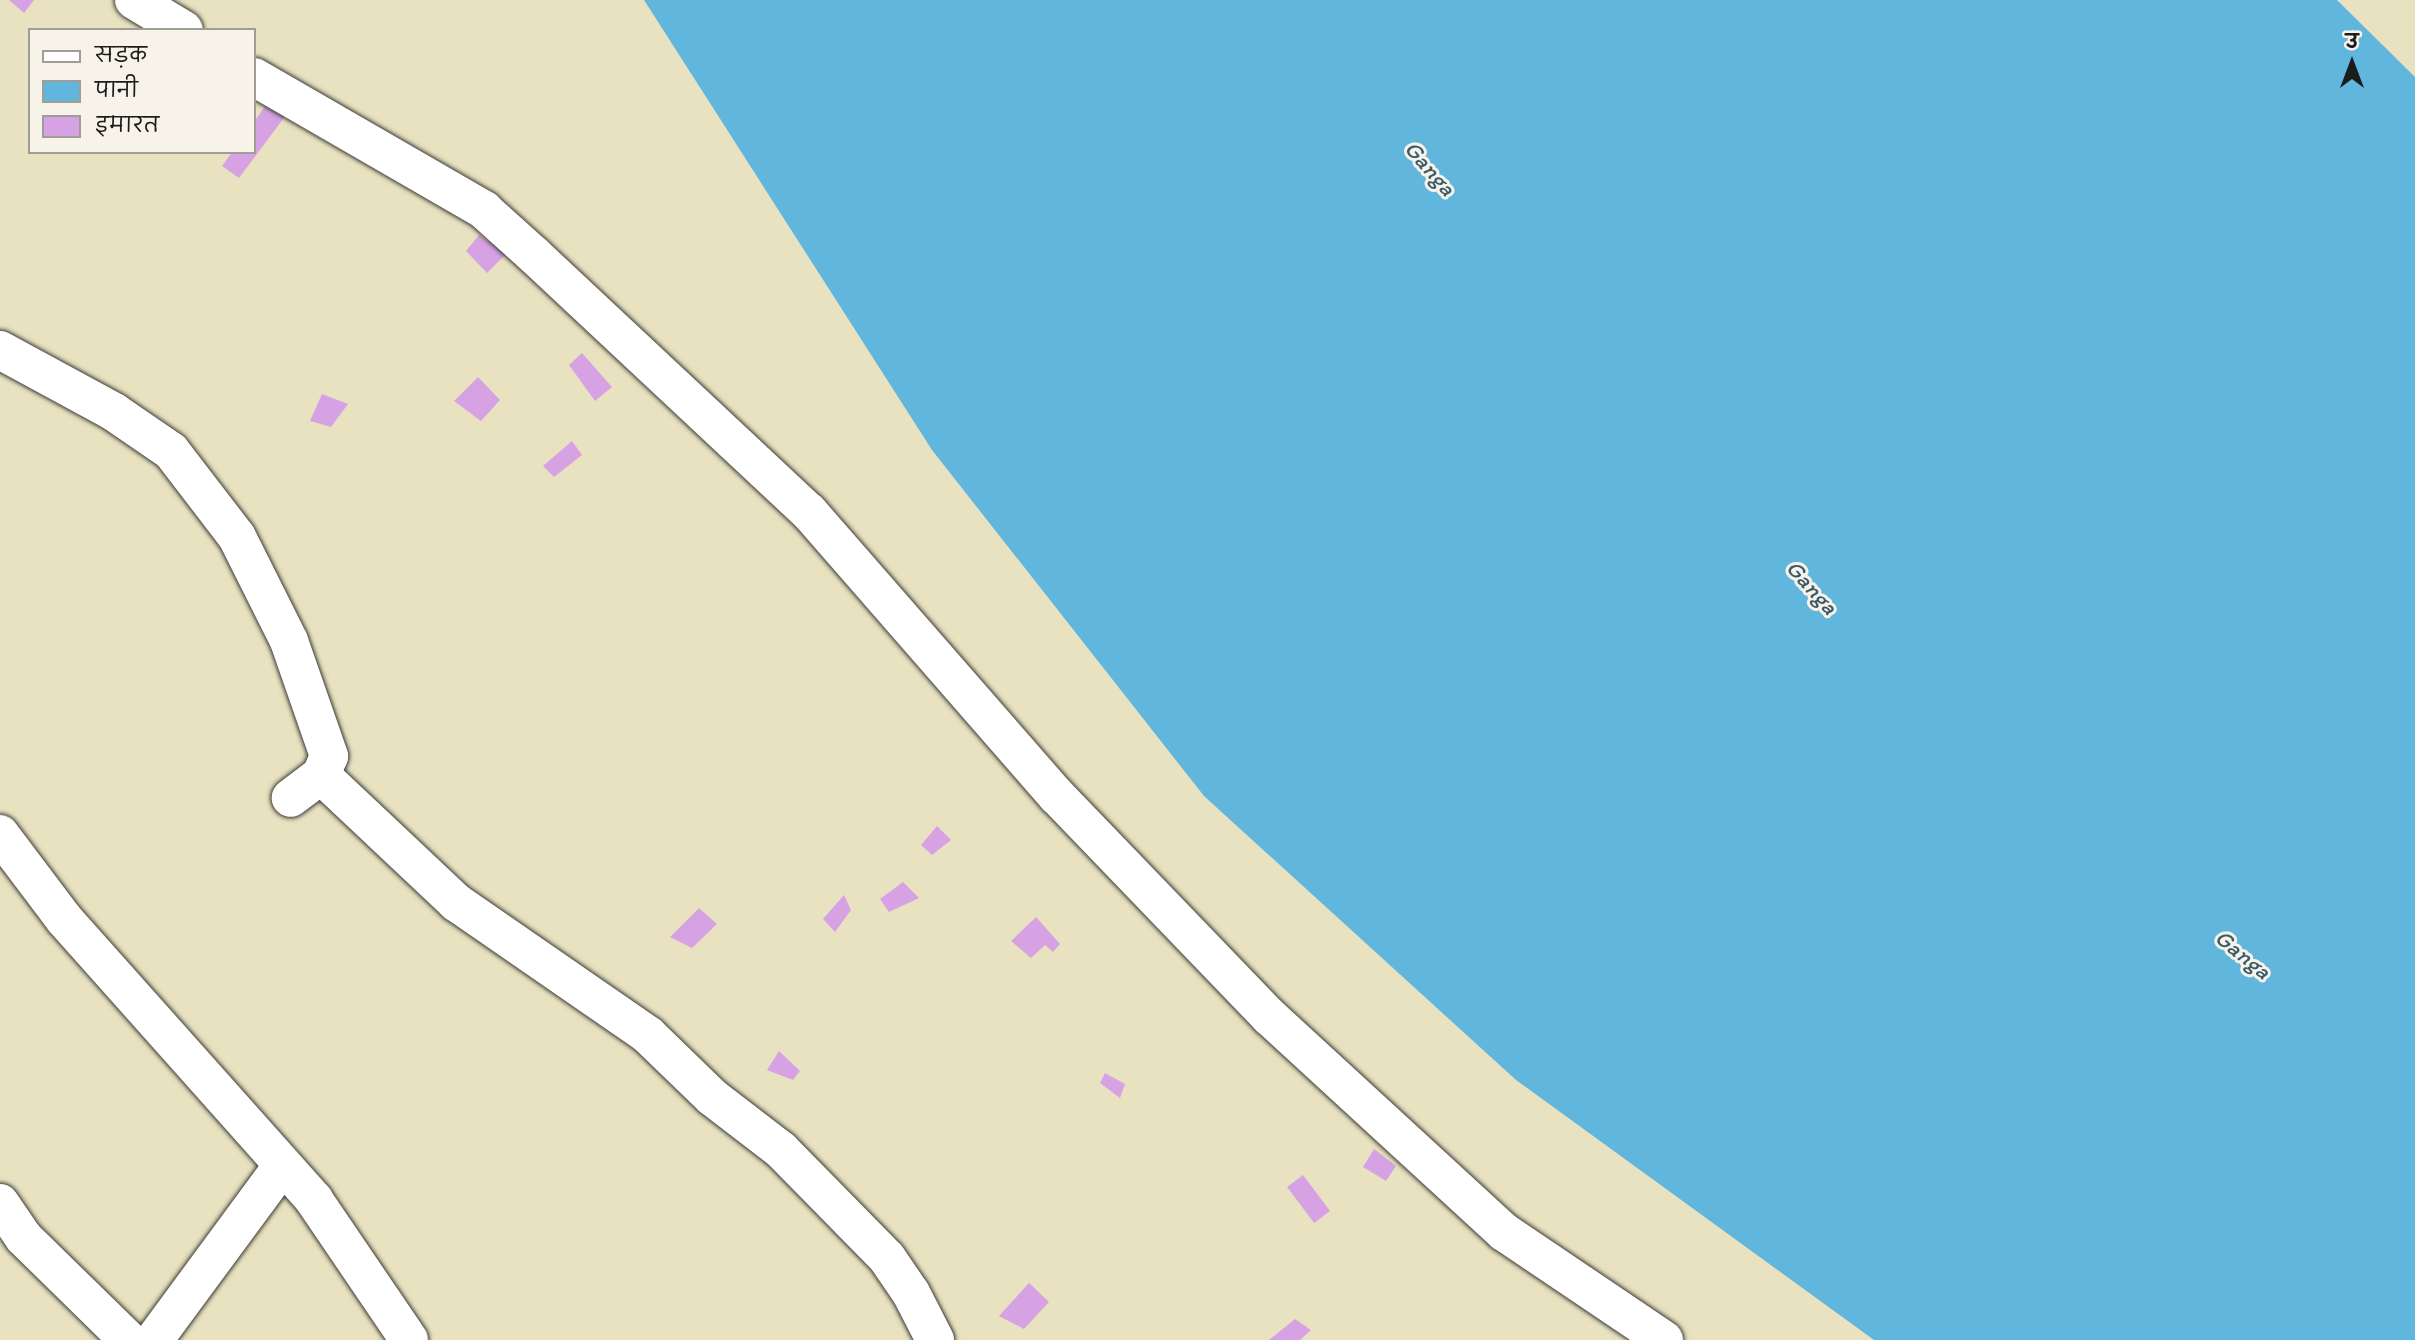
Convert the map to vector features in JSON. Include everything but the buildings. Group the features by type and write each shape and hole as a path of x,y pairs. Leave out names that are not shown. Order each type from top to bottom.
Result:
{"street":[{"path":"134,0 181,28"},
{"path":"256,78 484,211 534,255 809,512 1057,796 1270,1017 1504,1232 1664,1340"},
{"path":"0,350 114,412 171,451 237,537 289,641 325,737 329,756 320,775 291,798"},
{"path":"320,775 457,903 648,1035 712,1097 781,1150 887,1258 911,1293 935,1340"},
{"path":"0,834 64,919 314,1200 409,1340"},
{"path":"154,1340 283,1165"},
{"path":"0,1203 24,1238 128,1340"}],"water":[{"name":"Ganga","path":"644,0 2337,0 2415,77 2415,1340 1874,1340 1516,1080 1204,796 932,450"}]}
